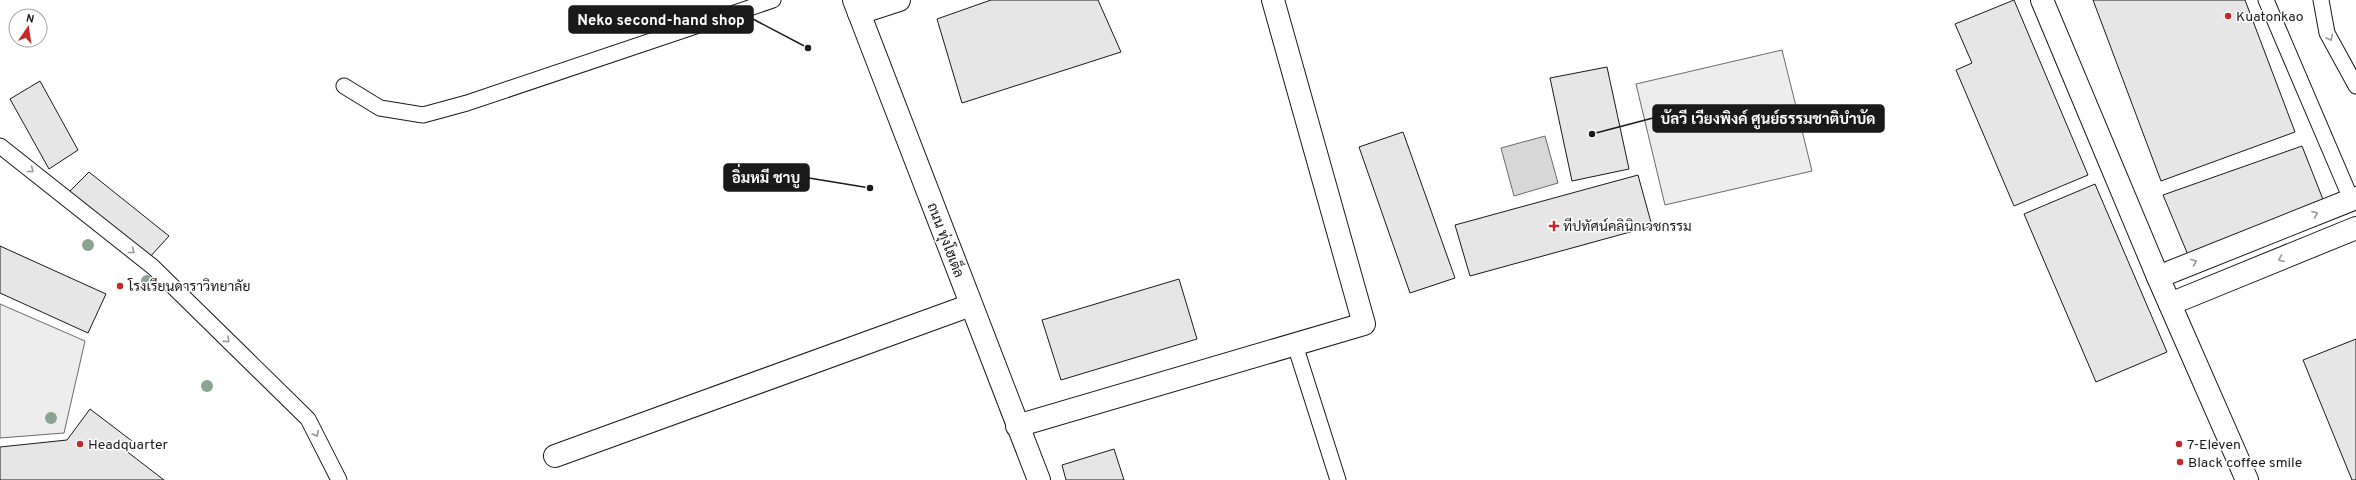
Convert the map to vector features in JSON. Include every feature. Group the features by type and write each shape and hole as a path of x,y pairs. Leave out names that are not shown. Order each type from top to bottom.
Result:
{"street":[{"path":"857,7 899,0"},
{"path":"1017,426 1364,324 1273,0"},
{"path":"2042,0 2158,277 2247,480"},
{"name":"ถนน ทุ่งโฮเต็ล","path":"857,7 970,305 1039,480"},
{"path":"2158,277 2354,198"},
{"path":"2170,304 2356,228"},
{"path":"554,456 970,305"}],"lane":[{"path":"344,86 380,108 423,115 467,103 773,0"},
{"path":"2266,0 2354,198"},
{"path":"2321,0 2327,33 2356,86"},
{"path":"0,146 153,267 308,419 339,480"},
{"path":"1295,345 1338,480"}],"shaded area":[{"path":"1782,50 1812,171 1665,205 1636,84"},
{"path":"1545,136 1558,183 1514,196 1501,148"},
{"path":"0,304 85,341 64,433 0,438"}],"building":[{"path":"991,0 1098,0 1121,52 962,103 937,19"},
{"path":"2014,0 2088,175 2014,206 1956,70 1972,63 1955,24"},
{"path":"2093,0 2245,0 2295,132 2161,181"},
{"path":"1607,67 1629,169 1572,181 1550,78"},
{"path":"40,81 78,150 49,169 10,99"},
{"path":"1403,132 1455,278 1410,293 1359,147"},
{"path":"2302,146 2324,202 2188,255 2163,195"},
{"path":"89,172 169,236 149,258 69,192"},
{"name":"ทีปทัศน์คลินิกเวชกรรม","path":"1638,175 1652,226 1470,276 1455,225"},
{"path":"2095,184 2167,352 2096,382 2024,214"},
{"path":"0,246 106,294 88,333 0,293"},
{"path":"1179,279 1197,339 1061,380 1042,320"},
{"path":"2356,339 2356,480 2352,480 2303,360"},
{"name":"Headquarter","path":"90,409 132,441 125,450 164,480 0,480 0,447 67,440"},
{"path":"1114,449 1124,480 1066,480 1062,465"}],"place":[{"name":"Kuatonkao","path":"2228,16"},
{"name":"Neko second-hand shop","path":"808,48"},
{"name":"บัลวี เวียงพิงค์ ศูนย์ธรรมชาติบำบัด","path":"1592,134"},
{"name":"อิ่มหมี ชาบู","path":"870,188"},
{"name":"ทีปทัศน์คลินิกเวชกรรม","path":"1554,226"},
{"name":"โรงเรียนดาราวิทยาลัย","path":"120,286"},
{"name":"Headquarter","path":"80,444"},
{"name":"7-Eleven","path":"2179,444"},
{"name":"Black coffee smile","path":"2180,462"}]}
